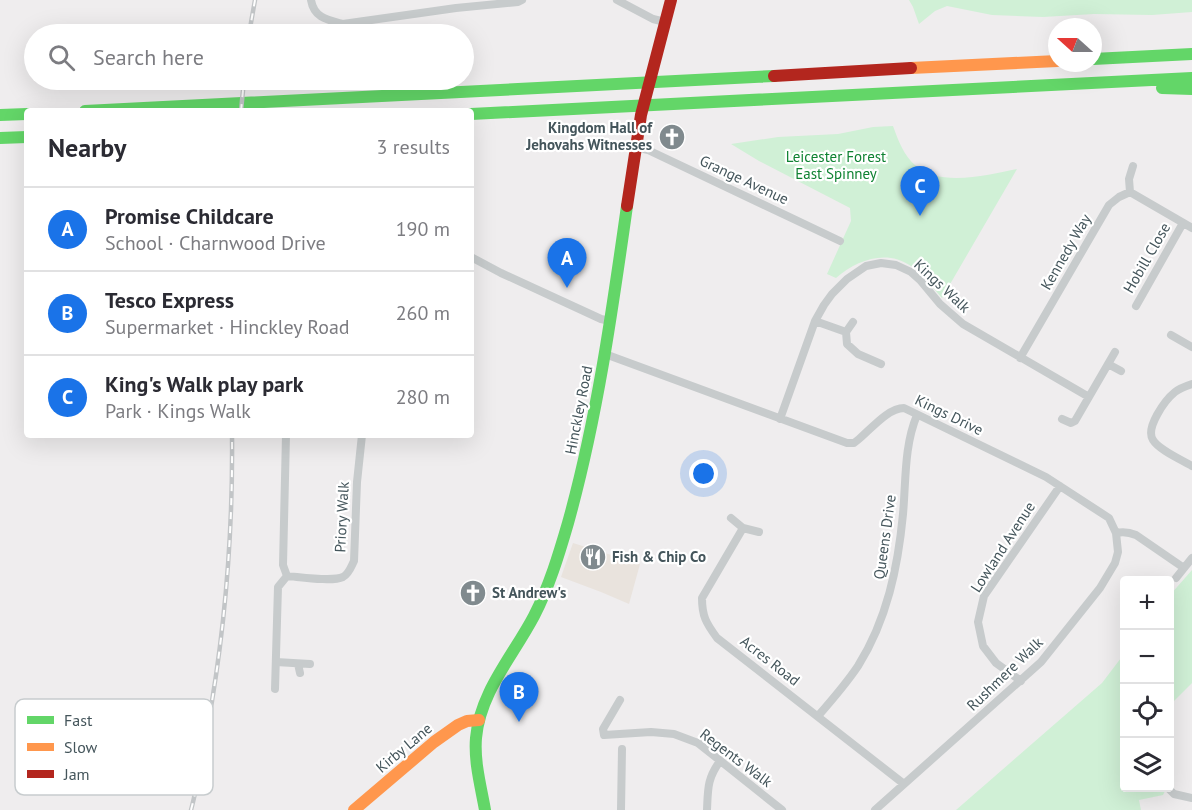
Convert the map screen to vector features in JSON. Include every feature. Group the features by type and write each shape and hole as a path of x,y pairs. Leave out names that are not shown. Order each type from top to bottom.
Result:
{"main road":[{"name":"Hinckley Road","path":"485,810 476,745 479,720 489,693 527,630 541,600 574,499 586,452 605,354 637,142 648,85 671,0"},
{"path":"1102,59 1192,53"},
{"path":"148,108 1048,61"},
{"path":"474,114 1192,78"},
{"path":"1073,83 1192,89"},
{"path":"2,115 24,114"},
{"path":"3,138 24,137"},
{"name":"Kirby Lane","path":"354,810 434,742 458,725 467,721 479,720"}],"street":[{"path":"311,0 316,14 326,20 344,24 522,0"},
{"path":"617,0 653,19 665,22"},
{"name":"Grange Avenue","path":"637,142 648,150 840,241"},
{"path":"1133,165 1129,179 1131,192 1192,228"},
{"name":"Kennedy Way","path":"1020,358 1109,205 1119,197 1131,192"},
{"name":"Hobill Close","path":"1136,306 1183,223"},
{"path":"474,258 591,315 610,321"},
{"name":"Kings Walk","path":"780,419 815,321 824,305 847,279 873,264 889,263 903,267 920,280 940,304 963,324 1089,397"},
{"path":"815,321 846,332"},
{"path":"853,322 846,332 847,344 858,354 881,364"},
{"path":"1171,335 1192,347"},
{"path":"1062,419 1071,423 1076,421 1115,352"},
{"name":"Kings Drive","path":"605,354 847,443 859,440 891,412 904,408 1060,486 1109,518 1116,533"},
{"path":"1108,364 1121,371"},
{"path":"1192,384 1174,392 1165,402 1150,430 1155,444 1192,466"},
{"name":"Queens Drive","path":"818,716 858,665 881,619 892,586 899,552 910,435 917,415"},
{"path":"275,689 278,587 287,576 283,565 286,438"},
{"name":"Priory Walk","path":"287,576 333,579 343,577 349,572 354,561 357,482 362,438"},
{"name":"Lowland Avenue","path":"1021,681 996,663 983,646 978,622 984,596 1060,486"},
{"path":"731,518 743,528 759,532"},
{"name":"Acres Road","path":"743,528 702,598 706,623 717,638 904,784"},
{"path":"1116,533 1123,531 1136,535 1184,568"},
{"name":"Rushmere Walk","path":"875,810 1041,662 1100,588 1115,563 1118,552 1116,533"},
{"path":"1176,578 1192,558"},
{"path":"276,662 299,669 310,664"},
{"name":"Regents Walk","path":"620,700 603,729 604,735 651,732 674,734 698,743 782,810"},
{"path":"621,810 622,749"},
{"path":"707,810 712,773 720,761"},
{"path":"1172,792 1192,798"}],"shaded area":[{"path":"573,543 640,564 629,604 561,577"}],"green space":[{"path":"909,0 1192,0 1192,12 1043,17 992,15 947,6 935,11 919,24"},
{"name":"Leicester Forest East Spinney","path":"893,126 908,158 926,172 951,178 965,178 1017,169 942,298 915,269 892,258 862,262 836,278 827,274 851,221 850,208 731,144 778,137 838,134 873,127"},
{"path":"1192,570 1192,683 1174,701 1174,630 1174,590"},
{"path":"1120,659 1120,792 1164,792 1163,795 1139,800 1141,810 956,810 1102,683"}],"railway":[{"path":"251,24 255,0"},
{"path":"241,108 243,90"},
{"path":"212,699 219,656 229,546 232,438"},
{"path":"191,810 194,795"}],"traffic: fast":[{"path":"1102,59 1192,54"},
{"path":"144,108 774,76"},
{"path":"474,114 1192,78"},
{"path":"1162,88 1192,89"},
{"path":"0,115 24,114"},
{"path":"0,138 24,137"},
{"path":"485,810 476,756 479,721 491,690 539,605 568,523 595,405 627,206"}],"traffic: slow":[{"path":"911,68 1048,61"},
{"path":"354,810 434,742 458,725 467,721 479,720"}],"traffic: jam":[{"path":"627,206 641,115 671,0"},
{"path":"774,76 911,68"}],"place":[{"name":"Kingdom Hall of Jehovahs Witnesses","path":"672,137"},
{"name":"King's Walk play park","path":"920,216"},
{"name":"Promise Childcare","path":"567,288"},
{"name":"Fish & Chip Co","path":"593,557"},
{"name":"St Andrew's","path":"473,593"},
{"name":"Tesco Express","path":"519,722"}]}
